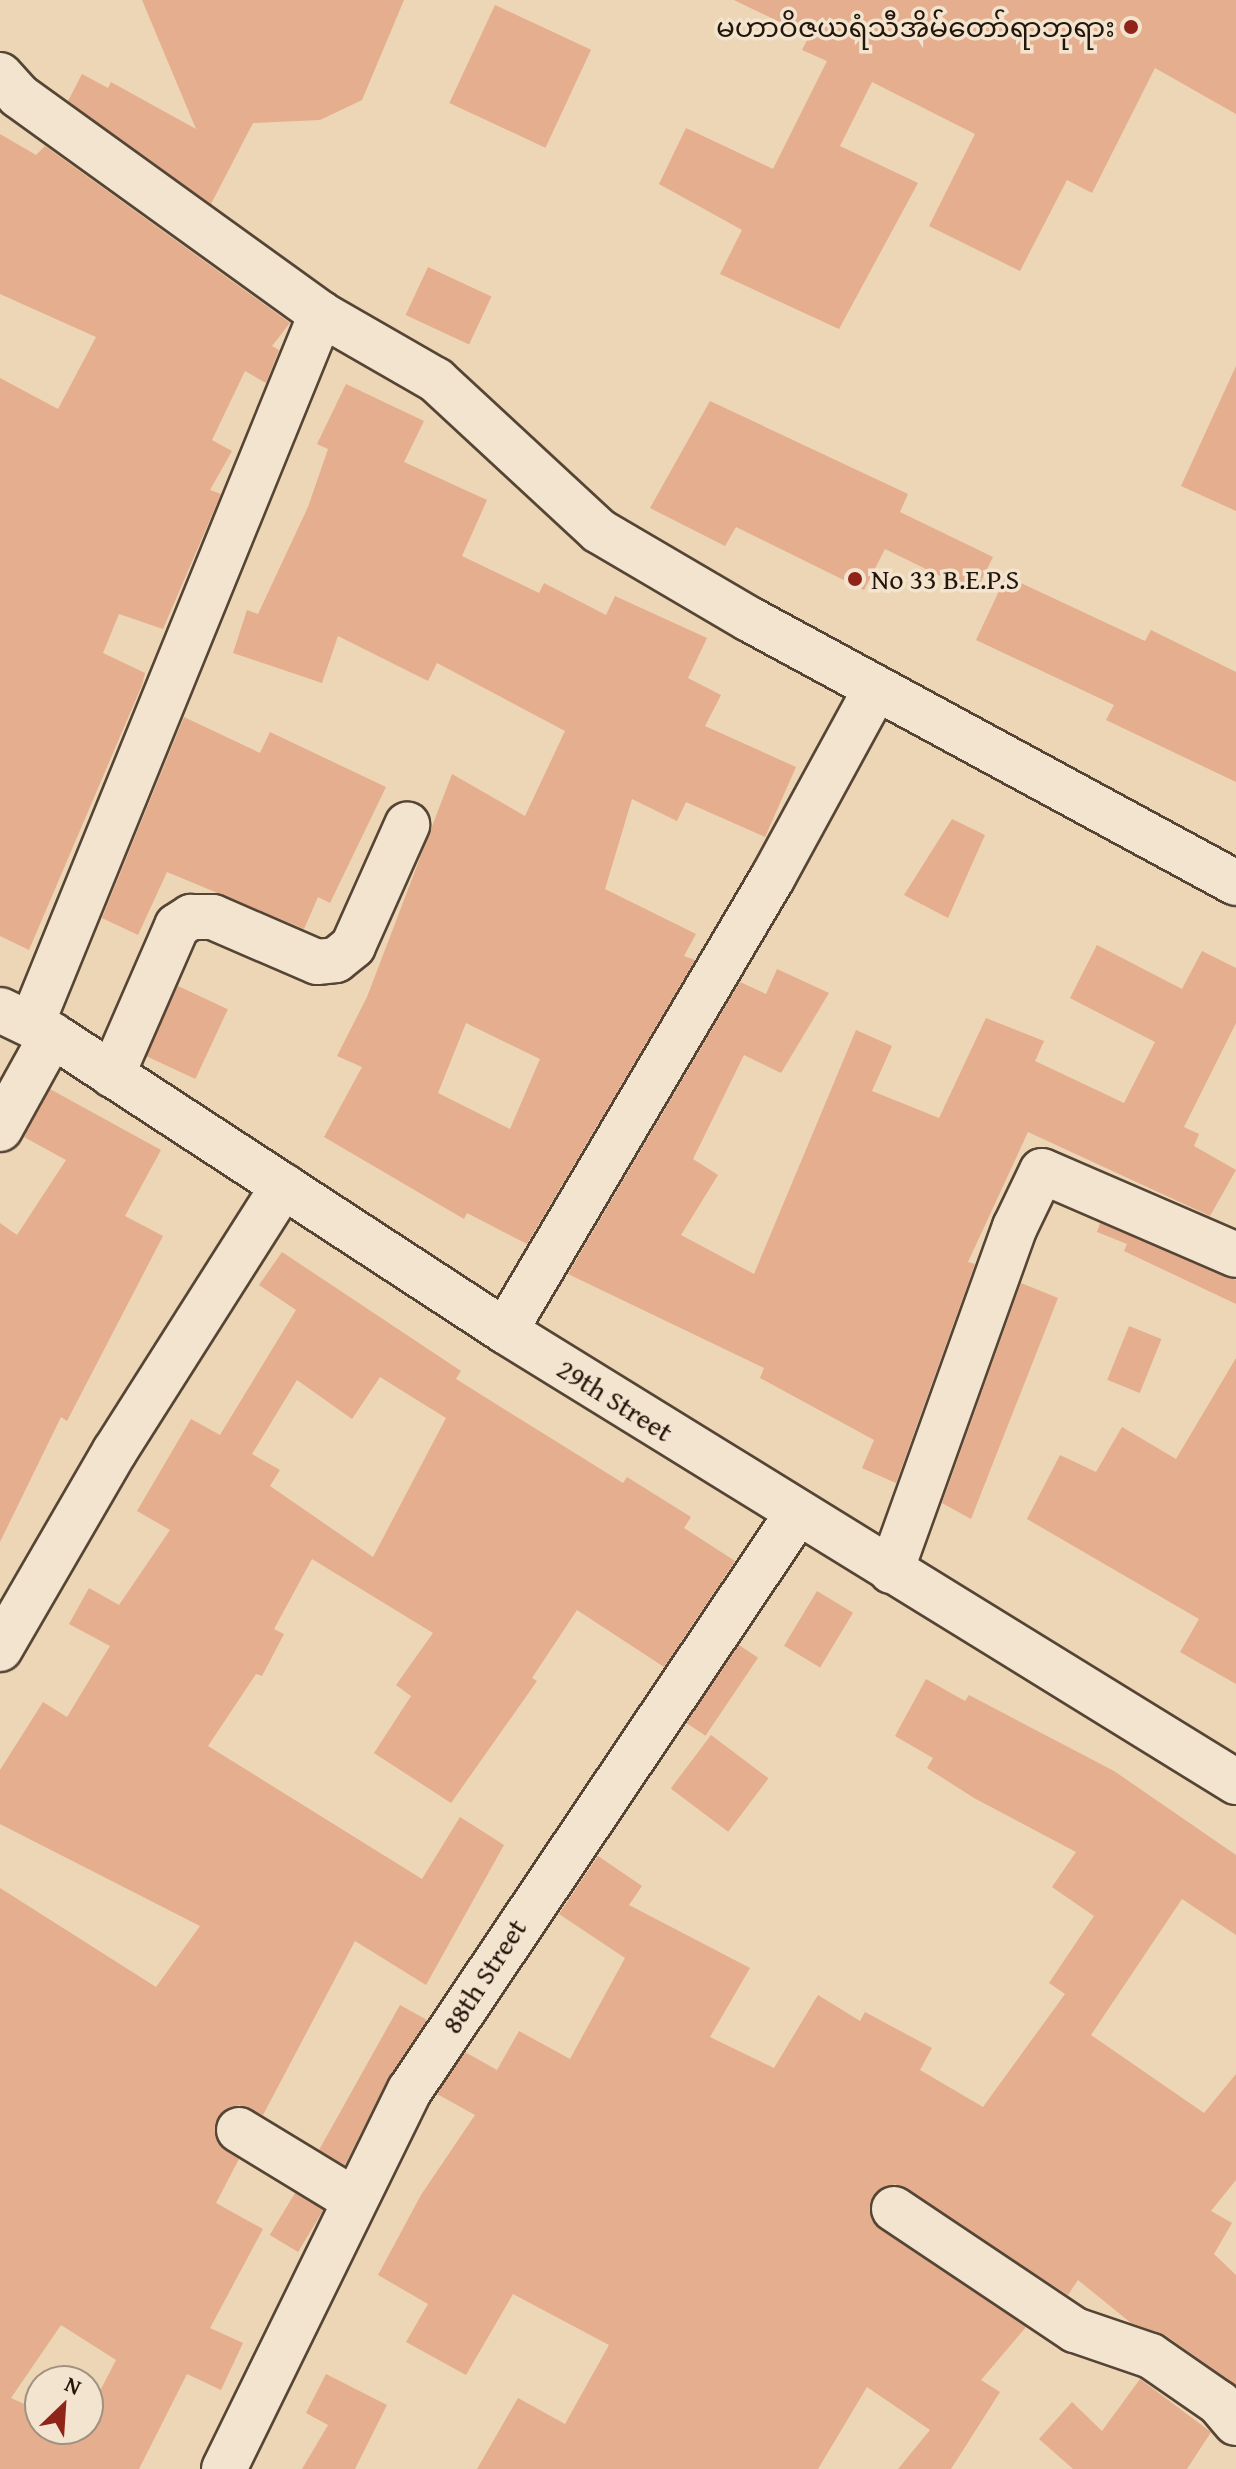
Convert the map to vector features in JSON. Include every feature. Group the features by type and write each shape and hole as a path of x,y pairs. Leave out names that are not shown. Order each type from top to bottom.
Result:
{"street":[{"path":"0,75 19,96 321,314 436,380 599,531 876,688 1236,883"},
{"path":"0,1129 28,1023 174,661 321,314"},
{"path":"505,1331 773,877 876,688"},
{"path":"112,1075 177,926 191,917 213,917 317,962 336,960 353,946 407,825"},
{"name":"29th Street","path":"28,1023 505,1331 797,1514 1236,1782"},
{"path":"891,1571 1015,1227 1042,1171 1231,1238"},
{"path":"0,1649 115,1451 283,1186"},
{"name":"88th Street","path":"224,2469 354,2200 426,2065 797,1514"},
{"path":"239,2130 354,2200"},
{"path":"894,2209 1075,2330 1151,2356 1219,2403 1236,2423"}],"building":[{"path":"142,0 404,0 362,100 320,120 253,123 211,204 68,101 82,74 108,88 111,82 196,129"},
{"path":"734,0 1236,0 1236,114 1155,68 1092,193 1067,180 1020,271 929,226 975,134 872,82 840,146 918,183 839,329 720,274 742,230 659,184 686,128 773,169 827,61 802,50 809,36"},
{"path":"495,5 591,50 545,148 449,103"},
{"path":"0,134 36,155 45,146 290,323 272,346 279,350 266,383 245,371 212,440 232,451 210,490 221,494 163,629 119,614 103,653 145,673 142,685 29,950 0,936 0,378 58,409 96,337 0,294"},
{"path":"428,267 491,297 469,345 406,315"},
{"path":"1236,366 1236,511 1181,486"},
{"path":"346,384 424,421 404,462 487,500 462,556 539,593 544,583 606,615 615,596 707,638 688,678 721,695 705,726 796,767 765,837 686,802 677,821 632,799 605,889 696,934 684,956 695,960 527,1244 467,1213 464,1219 324,1137 362,1067 337,1056 367,997 452,774 525,816 565,731 437,663 428,681 338,636 322,683 233,653 247,610 258,614 308,507 328,449 317,444","holes":["466,1023 540,1059 510,1129 438,1093"]},
{"path":"710,401 908,494 900,512 993,557 975,593 885,549 864,590 736,527 725,546 650,508"},
{"path":"1006,576 1145,641 1151,630 1236,672 1236,782 1106,720 1114,705 976,640"},
{"path":"184,717 260,753 270,732 386,787 330,903 318,897 304,929 167,872 138,935 102,918"},
{"path":"952,819 985,835 948,918 904,895"},
{"path":"1097,945 1182,989 1202,951 1236,968 1236,1023 1184,1127 1199,1134 1194,1146 1236,1170 1210,1216 1028,1132 968,1262 975,1264 896,1483 862,1468 874,1440 760,1378 764,1368 568,1274 740,982 766,994 777,969 829,993 781,1073 744,1055 693,1159 718,1175 681,1235 754,1274 856,1030 892,1046 872,1091 939,1118 986,1018 1044,1041 1035,1061 1124,1103 1155,1042 1070,998"},
{"path":"178,986 228,1009 195,1079 145,1056"},
{"path":"50,1089 161,1150 125,1216 163,1236 67,1421 61,1417 0,1542 0,1223 17,1235 66,1160 24,1137"},
{"path":"1100,1223 1236,1280 1236,1304 1124,1251 1127,1244 1097,1232"},
{"path":"282,1252 461,1371 456,1379 623,1483 627,1477 691,1517 684,1528 735,1561 664,1667 577,1610 532,1678 537,1681 451,1803 374,1753 411,1696 396,1685 433,1633 312,1559 274,1629 284,1634 262,1676 256,1674 208,1746 422,1879 460,1817 504,1845 426,1985 355,1941 263,2115 239,2105 217,2118 217,2141 239,2159 216,2203 263,2229 210,2328 243,2343 221,2390 187,2374 139,2469 0,2469 0,1888 156,1987 200,1926 0,1824 0,1770 43,1702 67,1717 110,1646 69,1624 89,1588 119,1605 170,1530 137,1511 191,1419 220,1435 296,1310 259,1285","holes":["380,1377 446,1418 373,1557 270,1486 280,1470 252,1454 297,1380 352,1419"]},
{"path":"1021,1283 1058,1298 971,1519 942,1503"},
{"path":"1129,1326 1161,1339 1140,1393 1107,1380"},
{"path":"1236,1358 1236,1684 1180,1652 1199,1619 1027,1519 1060,1455 1096,1472 1122,1427 1176,1459"},
{"path":"817,1591 853,1613 820,1667 784,1646"},
{"path":"739,1645 758,1658 706,1736 686,1723"},
{"path":"926,1679 965,1701 969,1695 1114,1771 1236,1855 1236,1935 1182,1899 1091,2035 1204,2113 1236,2074 1236,2180 1211,2211 1232,2223 1214,2254 1236,2275 1236,2385 1165,2335 1131,2323 1078,2280 1068,2295 895,2184 873,2196 871,2219 880,2229 1026,2327 981,2380 1000,2392 951,2469 898,2469 930,2430 867,2387 818,2469 477,2469 518,2398 565,2424 609,2345 513,2294 466,2375 406,2342 428,2304 378,2275 421,2195 475,2115 437,2094 465,2052 497,2070 519,2031 570,2059 625,1958 559,1914 598,1856 642,1886 629,1905 750,1968 710,2037 774,2068 818,1995 860,2021 865,2012 932,2048 920,2070 983,2107 1065,1994 1049,1983 1094,1916 1052,1887 1076,1852 974,1798 927,1768 933,1758 895,1736"},
{"path":"711,1735 769,1778 728,1832 671,1789"},
{"path":"400,2005 427,2020 388,2079 345,2165 319,2150"},
{"path":"295,2193 323,2210 298,2252 270,2235"},
{"path":"326,2374 387,2405 355,2469 302,2469 328,2425 306,2413"},
{"path":"1140,2379 1211,2432 1187,2469 1073,2469 1039,2439 1072,2402 1102,2431"}],"place":[{"name":"မဟာဝိဇယရံသီအိမ်တော်ရာဘုရား","path":"1131,27"},
{"name":"No 33 B.E.P.S","path":"855,579"}]}
